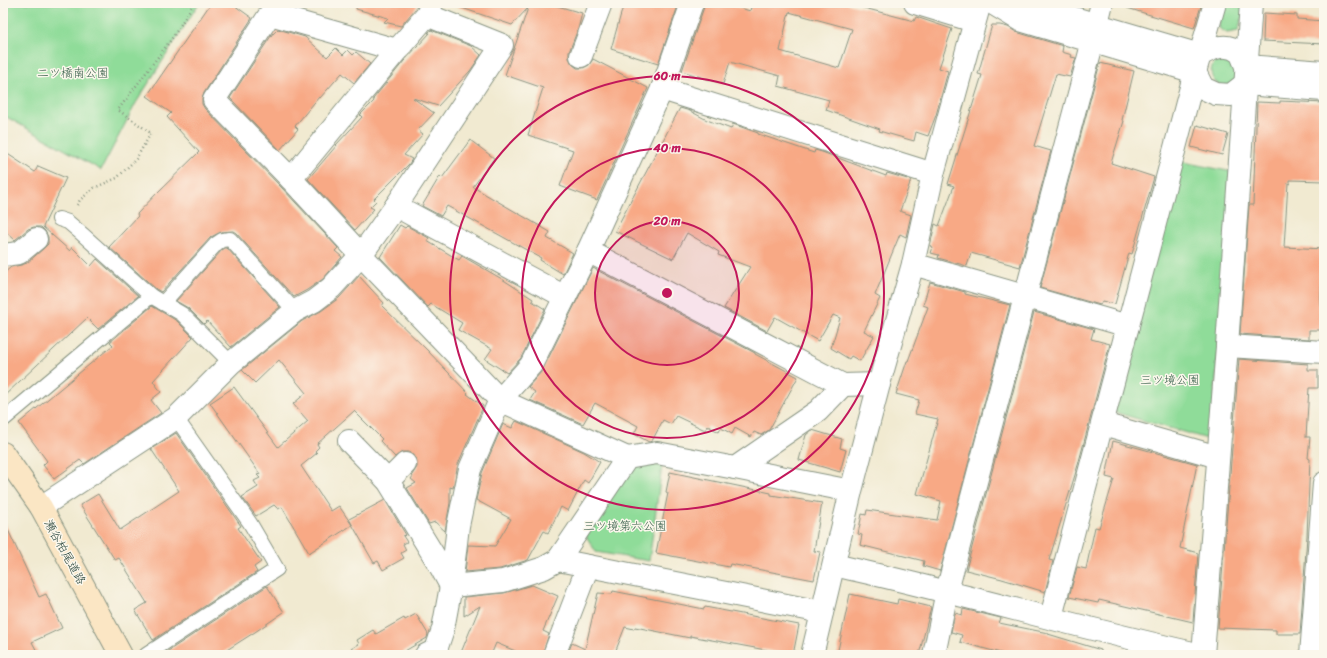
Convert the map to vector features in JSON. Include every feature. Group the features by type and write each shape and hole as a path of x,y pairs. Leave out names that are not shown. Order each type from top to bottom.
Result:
{"main road":[{"name":"瀬谷柏尾道路","path":"3,453 41,508 121,655"}],"street":[{"path":"582,56 601,3"},
{"path":"426,655 436,650 443,629 451,586 458,526 470,469 500,400 531,365 588,251 662,89 692,3"},
{"path":"812,655 851,491 913,264 933,174 977,12 914,3"},
{"path":"992,3 1020,20 1095,33"},
{"path":"1023,3 1095,33 1197,63"},
{"path":"934,655 947,591 1102,3"},
{"path":"1051,618 1197,63 1215,3"},
{"path":"834,565 947,591 1140,642 1203,655 1227,346 1251,3"},
{"path":"41,508 176,418 231,363 296,311 314,301 331,288 361,255 396,206 502,46 430,9 291,179"},
{"path":"397,50 270,14 214,100 291,179 361,255 500,400 627,458 657,453 851,491"},
{"path":"1197,63 1213,48 1227,46 1240,53 1246,75"},
{"path":"1197,63 1203,88 1216,94 1231,95 1246,75"},
{"path":"1246,75 1324,72"},
{"path":"1246,75 1324,90"},
{"path":"662,89 933,174"},
{"path":"396,206 565,297"},
{"path":"3,255 19,253 36,239"},
{"path":"588,251 842,385 879,384"},
{"path":"913,264 1128,326"},
{"path":"1227,346 1324,352"},
{"path":"734,468 818,411 842,385"},
{"path":"1103,424 1218,457"},
{"path":"349,441 388,481 451,586"},
{"path":"451,586 503,580 544,568 558,560 627,458"},
{"path":"388,481 405,464"},
{"path":"1311,655 1324,483"},
{"path":"558,560 822,612"},
{"path":"554,655 588,566"}],"lane":[{"path":"63,221 157,299 182,314 231,363"},
{"path":"3,420 157,299 222,240 230,239 296,311"},
{"path":"146,655 277,569 250,523 176,418"}],"path":[{"path":"63,221 80,200 94,188 117,178 136,160 151,133 118,110 173,38 194,3"}],"green space":[{"name":"二ツ橋南公園","path":"3,3 199,3 136,103 101,170 3,115"},
{"path":"1221,3 1246,3 1238,31 1227,33 1219,28"},
{"path":"1221,58 1231,58 1238,64 1236,82 1223,86 1215,82 1211,71 1215,62"},
{"name":"三ツ境公園","path":"1178,161 1233,172 1211,440 1114,412"},
{"name":"三ツ境第六公園","path":"632,459 662,466 649,561 596,552 586,536"}],"building":[{"path":"211,3 231,3 252,18 204,93 202,104 205,109 338,248 335,251 342,257 323,279 294,297 233,231 221,232 211,237 161,292 109,247 138,216 137,214 199,152 167,117 171,113 147,96"},
{"path":"357,3 418,3 416,8 401,26 384,22 388,18 356,9"},
{"path":"456,3 547,3 582,13 578,29 569,52 569,58 572,64 577,68 583,68 589,65 593,59 648,88 597,200 560,186 573,150 528,135 543,88 505,75 528,8 512,25 456,6"},
{"path":"624,3 679,3 658,64 611,49"},
{"path":"704,3 724,3 750,11 752,3 845,3 914,21 916,17 952,29 939,68 948,71 936,115 928,136 916,132 914,141 879,131 880,129 826,110 829,100 778,86 780,76 730,62 723,84 682,71 704,7","holes":["789,12 852,29 839,68 780,51"]},
{"path":"1127,3 1202,3 1194,28 1127,8"},
{"path":"1264,13 1297,15 1297,19 1324,21 1324,44 1263,41"},
{"path":"992,25 1008,27 1016,32 1063,46 1062,52 1076,58 1070,77 1056,74 1034,146 1051,151 1020,267 971,253 967,266 938,258 939,255 931,253 933,247 930,246 935,224 939,226 954,186 948,184 982,75 978,74"},
{"path":"278,29 305,37 327,57 336,48 343,55 348,50 353,55 356,52 370,64 354,83 342,73 320,98 319,97 295,126 298,129 280,150 230,98 273,33"},
{"path":"431,30 471,46 481,55 470,71 438,106 413,98 434,113 418,130 423,134 404,155 412,159 409,164 374,199 376,201 370,207 374,209 355,230 308,179 336,145 362,117 360,115 374,101 373,99"},
{"path":"1100,63 1134,71 1122,120 1124,121 1111,163 1154,177 1132,254 1129,253 1115,304 1102,301 1100,305 1040,288"},
{"path":"1280,101 1324,103 1324,181 1290,180 1290,184 1288,183 1284,247 1324,249 1320,305 1324,305 1324,330 1309,330 1309,339 1240,334 1249,205 1253,205 1257,102 1280,103"},
{"path":"680,108 731,129 733,124 814,153 815,150 822,152 886,176 887,173 911,180 900,211 911,215 906,237 900,234 875,295 880,298 864,331 874,336 860,361 851,356 849,359 831,348 840,318 833,315 818,341 775,317 767,331 724,308 750,267 718,255 719,252 687,233 673,259 615,231"},
{"path":"1197,125 1228,134 1222,155 1191,147"},
{"path":"470,140 494,158 473,187 550,232 547,238 573,253 563,274 540,260 541,258 447,206 441,216 422,206 440,176 442,178"},
{"path":"3,151 35,172 38,166 66,178 43,227 70,251 72,247 91,266 97,259 138,296 98,329 87,318 3,397 3,274 11,267 27,263 48,244 48,237 41,227 34,227 28,229 15,240 3,229"},
{"path":"400,225 405,228 407,226 429,238 427,241 459,260 462,256 502,279 533,299 532,301 545,309 521,358 507,373 485,359 492,349 458,330 462,323 431,304 428,307 380,257"},
{"path":"225,248 227,248 280,307 231,347 207,321 204,324 188,308 176,301"},
{"path":"593,268 798,377 769,430 761,435 754,432 751,437 735,428 732,434 721,428 719,432 708,426 705,430 676,416 671,424 663,420 652,441 649,442 634,434 638,426 595,403 583,424 530,400 535,392 528,387 542,371"},
{"path":"359,276 384,303 382,306 427,350 468,393 467,394 483,406 458,464 453,488 450,487 450,503 445,531 435,522 429,524 407,488 416,483 411,479 417,467 417,461 414,455 409,452 402,452 395,457 380,441 382,439 354,411 317,444 319,447 315,451 317,453 301,466 331,511 339,506 352,525 309,553 282,507 278,509 274,505 256,516 242,497 258,487 254,481 260,478 257,475 260,474 210,403 234,387 278,447 308,421 293,404 306,393 279,360 255,383 242,370 302,321 321,311 339,298"},
{"path":"930,282 965,292 965,294 1010,305 940,571 923,566 924,561 860,545 862,535 858,534 862,514 866,515 867,510 937,520 941,501 917,494 938,419 915,414 919,400 896,394 928,307 923,305"},
{"path":"152,306 177,321 193,337 153,381 161,392 151,400 161,413 84,464 80,460 54,479 43,465 47,461 19,423 113,345 110,342"},
{"path":"1034,312 1094,329 1091,339 1110,344 1078,465 1049,560 1053,561 1045,592 966,570"},
{"path":"1239,359 1308,364 1308,370 1318,370 1318,388 1309,388 1306,437 1310,437 1308,458 1310,459 1307,536 1300,634 1276,634 1276,630 1218,628"},
{"path":"516,421 584,452 600,462 588,483 584,480 568,511 561,507 548,533 544,531 528,560 500,569 465,572 468,545 495,546 511,519 476,500 482,473 503,424 512,428"},
{"path":"812,430 842,439 840,448 846,450 840,472 799,460 806,435"},
{"path":"176,433 241,526 238,528 261,562 254,567 257,572 153,640 135,610 147,603 119,558 115,560 80,505 98,494 120,530 179,491 151,449"},
{"path":"1113,441 1197,464 1180,548 1198,553 1193,622 1099,600 1098,603 1069,597 1077,567 1086,569 1095,527 1099,528 1114,479 1106,477"},
{"path":"670,472 771,493 771,495 822,503 814,551 820,552 814,580 730,564 729,567 656,553 668,493 666,492"},
{"path":"385,500 406,535 403,536 407,542 403,544 406,550 401,553 404,558 383,570 378,561 374,563 349,519"},
{"path":"3,519 39,597 46,594 62,628 32,642 39,655 3,655"},
{"path":"532,585 558,596 543,631 549,634 542,655 525,655 496,643 491,655 460,655 480,606 464,616 464,597 504,593"},
{"path":"267,586 284,612 255,632 219,655 162,655"},
{"path":"613,591 704,609 705,607 799,625 793,655 690,636 690,638 635,627 634,629 625,627 614,655 567,655 572,643 585,649 598,593 612,594"},
{"path":"850,594 897,604 898,599 931,607 919,655 837,655"},
{"path":"963,609 1001,618 999,623 1048,633 1101,650 1101,655 1008,655 960,642 962,635 951,632 955,613 962,615"},
{"path":"416,614 428,634 427,638 398,655 341,655 359,644 357,640 373,630 376,634 404,618 405,620"}]}
